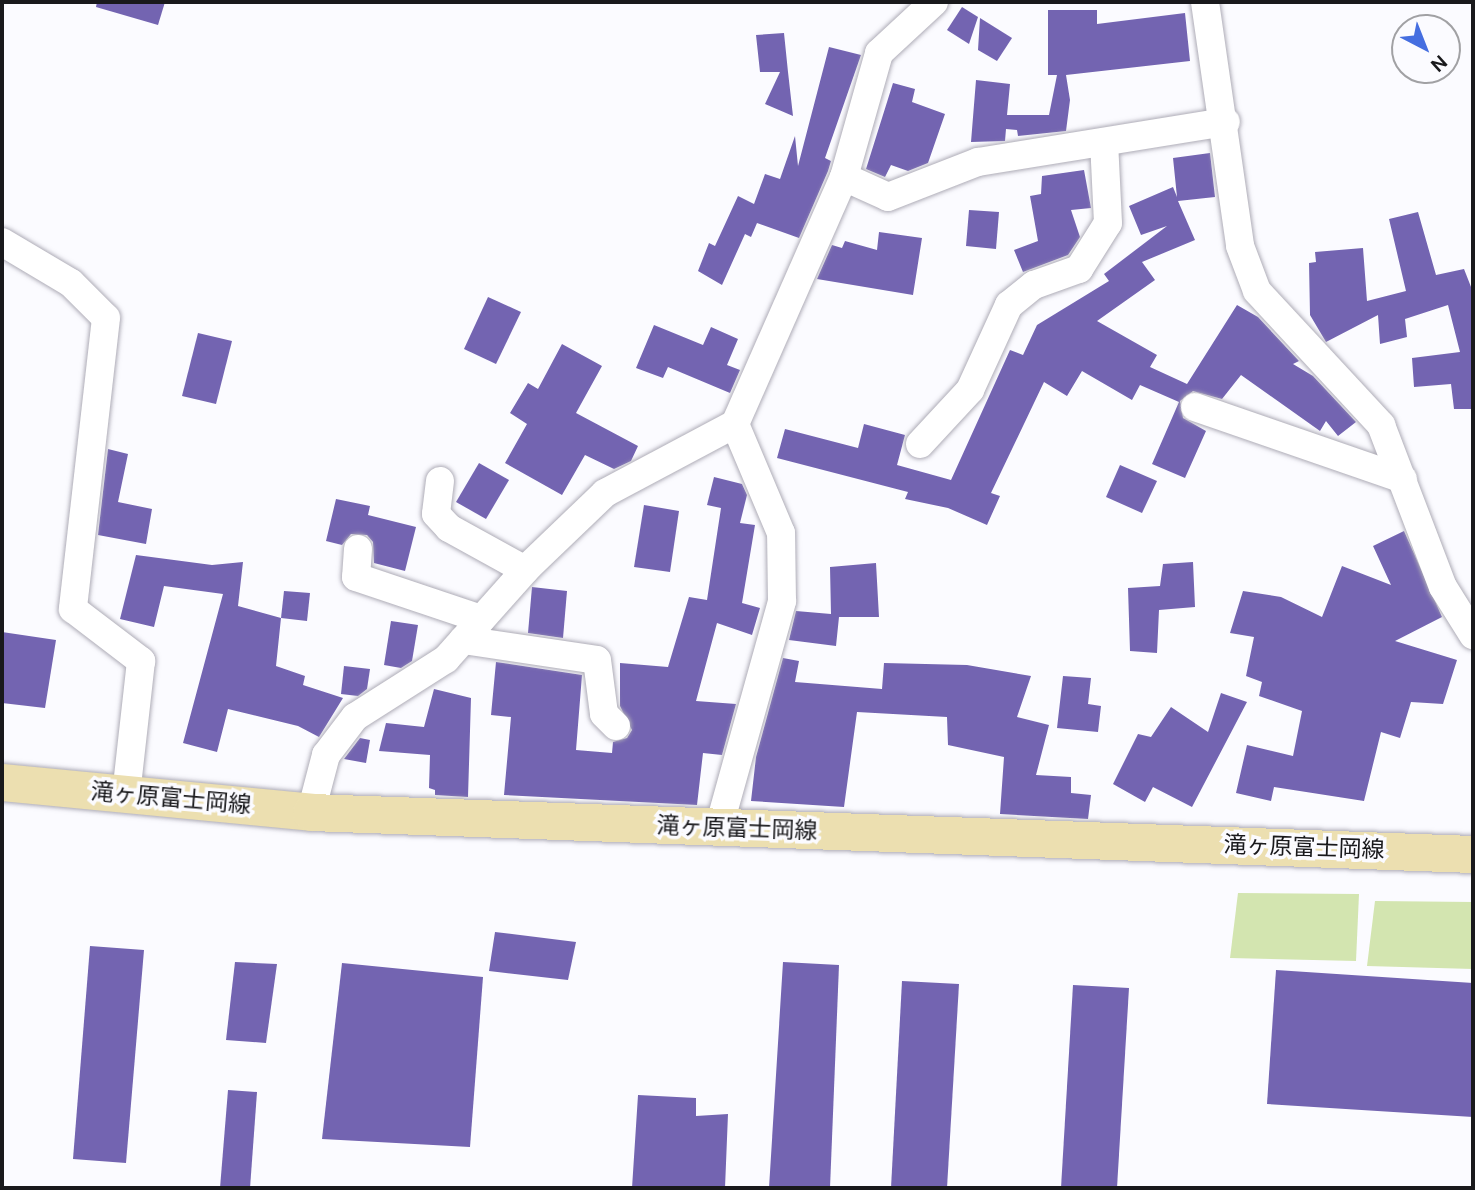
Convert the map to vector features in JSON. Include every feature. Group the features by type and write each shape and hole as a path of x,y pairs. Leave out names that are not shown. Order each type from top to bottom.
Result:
{"main road":[{"name":"滝ヶ原富士岡線","path":"2,782 311,812 1473,854"}],"street":[{"path":"311,812 326,755 355,717 426,673 463,640 525,570 605,493 735,424 844,177 879,53 934,2"},
{"path":"1205,2 1226,122 1240,246 1257,291 1288,330 1362,399 1381,425 1443,587 1473,635"},
{"path":"844,177 888,197 978,162 1226,122"},
{"path":"920,444 970,390 1009,305 1034,285 1079,269 1108,223 1104,142"},
{"path":"2,242 71,283 106,318 73,609 141,661 126,794"},
{"path":"1195,407 1403,479"},
{"path":"719,827 782,601 782,533 735,424"},
{"path":"440,481 436,514 449,528 525,570"},
{"path":"358,549 356,577 481,619"},
{"path":"463,640 597,660 604,714 616,726"}],"green space":[{"path":"1238,893 1359,894 1356,961 1230,958"},
{"path":"1375,901 1473,902 1473,969 1367,966"}],"building":[{"path":"97,2 165,2 158,25 96,7"},
{"path":"962,7 978,17 969,44 947,30"},
{"path":"1048,10 1097,10 1097,24 1185,13 1190,61 1066,75 1070,100 1066,131 1018,136 1017,130 1006,129 1005,141 971,142 976,80 1010,84 1007,115 1049,115 1057,75 1048,75"},
{"path":"980,18 1012,38 997,61 978,50"},
{"path":"784,33 793,116 765,104 780,72 760,72 756,35"},
{"path":"829,47 861,55 825,158 831,161 828,171 799,238 757,223 751,237 745,234 722,285 698,271 709,243 715,246 738,196 754,204 765,174 780,179 795,136 798,166"},
{"path":"893,83 915,89 912,102 945,114 928,163 908,171 891,165 885,177 866,169"},
{"path":"1210,153 1215,197 1178,201 1195,240 1142,262 1155,280 1097,321 1157,355 1150,367 1187,384 1237,305 1258,317 1299,361 1293,364 1313,376 1356,422 1338,436 1326,421 1320,431 1241,375 1222,399 1193,391 1180,401 1183,418 1206,431 1185,478 1152,464 1179,402 1140,385 1132,400 1082,371 1067,396 1044,382 991,493 1000,496 987,525 948,508 905,499 908,492 777,458 785,429 858,448 864,424 905,435 897,465 951,480 1010,350 1023,355 1037,325 1109,281 1104,274 1167,226 1141,235 1129,206 1173,187 1177,197 1173,158"},
{"path":"1084,170 1091,208 1071,210 1080,237 1068,255 1023,272 1014,250 1038,241 1030,196 1041,194 1042,176"},
{"path":"969,210 999,212 996,249 966,246"},
{"path":"1418,212 1436,275 1464,269 1473,292 1473,409 1454,409 1451,384 1414,387 1412,358 1460,352 1448,305 1405,319 1407,337 1380,344 1378,315 1326,342 1310,315 1309,263 1316,262 1315,252 1363,248 1367,301 1406,291 1389,219"},
{"path":"879,232 922,238 913,295 817,279 832,245 842,248 845,241 877,250"},
{"path":"488,297 521,312 496,364 464,349"},
{"path":"654,325 703,345 711,327 738,339 727,365 740,370 730,393 668,367 663,378 636,368"},
{"path":"198,333 232,341 216,404 182,396"},
{"path":"562,344 602,366 576,413 638,446 631,461 614,469 585,455 562,495 505,463 527,424 510,413 528,383 538,389"},
{"path":"108,449 128,454 118,502 152,509 146,544 98,535"},
{"path":"479,463 509,480 486,519 456,502"},
{"path":"1120,465 1157,481 1142,513 1106,497"},
{"path":"714,477 742,484 747,495 740,523 755,525 742,603 760,608 752,635 717,623 696,701 736,704 722,755 703,753 697,805 504,795 511,717 491,715 496,662 582,675 576,750 612,753 613,742 627,738 632,730 620,706 620,663 668,667 689,597 707,600 721,508 707,505"},
{"path":"336,499 370,506 368,515 416,527 405,571 374,563 373,542 367,535 351,534 342,545 326,541"},
{"path":"644,505 679,511 670,572 634,567"},
{"path":"1404,531 1442,617 1395,641 1457,660 1443,704 1411,702 1400,738 1381,732 1364,801 1274,787 1271,801 1236,793 1247,745 1293,756 1302,711 1259,696 1262,682 1246,676 1254,637 1230,633 1243,591 1281,597 1322,617 1342,566 1391,585 1373,546"},
{"path":"136,555 212,565 243,562 238,606 281,618 276,666 305,676 303,685 343,698 319,737 298,726 228,709 217,752 183,743 223,594 164,586 154,627 120,619"},
{"path":"1193,562 1195,607 1159,610 1157,653 1130,651 1128,588 1160,586 1163,564"},
{"path":"876,563 879,617 839,617 836,646 789,640 796,611 831,614 830,567"},
{"path":"532,587 567,591 563,638 528,633"},
{"path":"284,591 310,593 307,621 281,618"},
{"path":"391,621 418,625 412,661 401,668 384,665"},
{"path":"2,632 56,640 45,708 2,703"},
{"path":"783,658 799,661 795,682 882,689 884,663 967,665 1031,676 1017,717 1049,725 1036,775 1071,777 1071,793 1091,795 1088,819 1000,814 1004,757 948,745 947,717 857,712 844,807 751,801 756,757"},
{"path":"344,666 370,669 367,689 358,696 341,694"},
{"path":"1063,676 1091,678 1088,704 1101,706 1098,732 1057,728"},
{"path":"434,689 471,698 468,797 435,795 435,790 429,788 430,755 379,751 386,723 424,727"},
{"path":"1221,693 1247,702 1192,807 1153,787 1145,802 1113,784 1138,734 1151,737 1171,707 1208,732"},
{"path":"360,738 370,740 366,763 344,759"},
{"path":"495,932 576,942 568,980 489,971"},
{"path":"90,946 144,950 126,1163 73,1159"},
{"path":"235,962 277,964 266,1043 226,1040"},
{"path":"783,962 839,965 830,1188 769,1188"},
{"path":"342,963 483,977 470,1147 322,1139"},
{"path":"1276,970 1473,983 1473,1117 1267,1104"},
{"path":"902,981 959,984 947,1188 891,1188"},
{"path":"1073,985 1129,988 1117,1188 1061,1188"},
{"path":"228,1090 257,1092 250,1188 220,1188"},
{"path":"638,1095 696,1098 696,1116 728,1114 725,1188 632,1188"}]}
